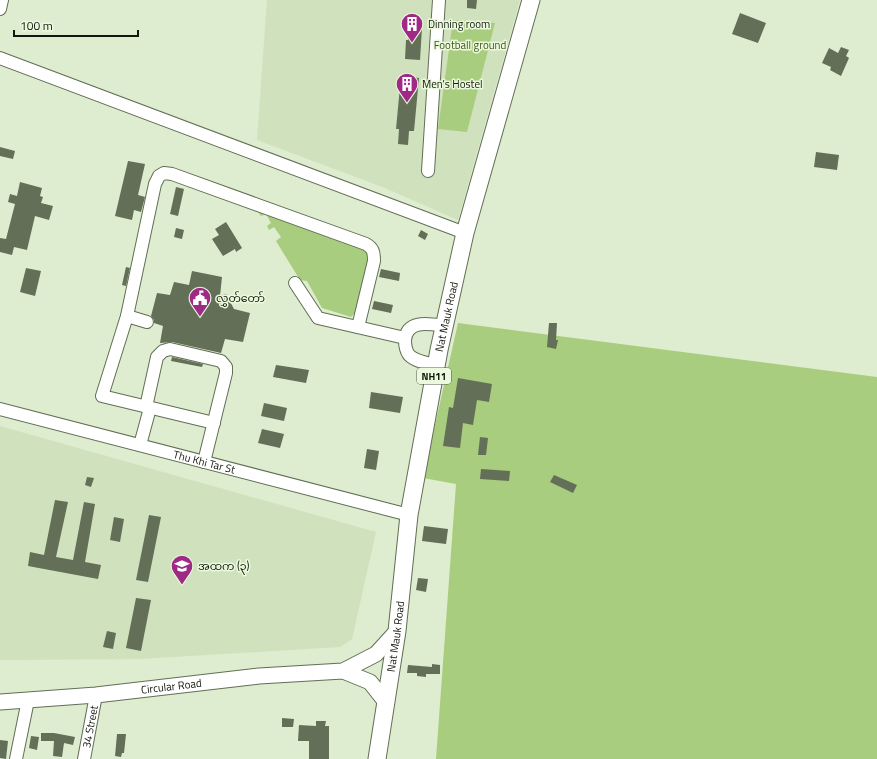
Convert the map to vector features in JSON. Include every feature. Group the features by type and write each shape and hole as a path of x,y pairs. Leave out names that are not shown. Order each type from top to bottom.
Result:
{"highway":[{"name":"Nat Mauk Road","path":"376,759 397,631 409,515 436,365 465,233 531,0"}],"main road":[{"path":"343,671 376,654 397,631"},
{"path":"343,671 370,682 385,701"},
{"name":"Circular Road","path":"0,702 96,694 259,676 343,671"}],"street":[{"path":"0,9 2,0"},
{"path":"428,171 439,0"},
{"path":"0,58 465,233"},
{"path":"214,423 102,396 127,316 155,184 159,176 164,173 172,174 372,247 374,261 358,327"},
{"path":"295,283 318,318 405,338"},
{"path":"127,316 147,322"},
{"path":"436,365 416,360 409,355 405,346 405,338 409,330 416,325 425,323 444,326"},
{"path":"140,445 157,357 163,351 170,349 221,361 226,367 226,374 204,462"},
{"name":"Thu Khi Tar St","path":"0,409 409,515"},
{"name":"34 Street","path":"84,759 96,694"},
{"path":"16,759 28,700"}],"shaded area":[{"path":"267,0 520,0 458,220 385,188 257,140"},
{"name":"အထက (၃)","path":"0,426 376,532 352,639 340,647 139,659 0,660"}],"green space":[{"name":"Football ground","path":"453,20 495,23 467,132 438,129"},
{"path":"259,210 364,249 368,252 369,258 356,312 351,317 322,308 307,281 300,280 276,241 281,237 274,227 269,230 267,226 271,223 266,214 261,216 258,212"},
{"path":"458,323 877,377 877,759 436,759 456,484 423,478"}],"building":[{"path":"467,0 477,0 476,9 467,8"},
{"path":"740,13 766,23 758,43 732,34"},
{"name":"Dinning room","path":"409,27 422,28 420,60 405,59 406,40 408,40"},
{"path":"841,47 849,50 846,56 849,58 841,76 830,70 831,67 822,63 829,48 838,53"},
{"name":"Men's Hostel","path":"401,76 419,78 414,131 409,131 408,145 398,144 399,129 396,129"},
{"path":"0,147 15,151 13,159 0,156"},
{"path":"816,152 839,155 837,170 814,167"},
{"path":"128,161 145,164 138,195 145,197 141,212 134,210 132,220 115,216"},
{"path":"20,182 42,188 40,196 43,197 41,203 53,206 49,220 35,216 27,250 14,247 12,255 0,252 0,238 6,239 15,204 8,202 10,194 17,196"},
{"path":"176,187 184,189 178,216 170,214"},
{"path":"226,222 242,248 236,252 235,249 223,256 212,239 219,235 215,229"},
{"path":"176,228 184,230 182,239 174,237"},
{"path":"421,230 428,234 425,240 418,236"},
{"path":"126,267 130,268 126,286 122,285"},
{"path":"26,268 41,271 35,296 20,292"},
{"path":"381,269 400,273 399,281 379,277"},
{"name":"လွှတ်တော်","path":"192,271 222,277 220,296 226,294 234,309 250,313 243,342 225,339 221,353 172,342 160,343 163,326 154,323 151,316 157,293 170,295 174,282 189,285"},
{"path":"374,301 393,305 391,313 372,309"},
{"path":"549,323 557,323 556,340 558,340 556,349 547,347"},
{"path":"172,357 203,364 202,367 171,361"},
{"path":"276,365 309,370 306,383 273,377"},
{"path":"458,378 492,384 489,402 477,400 473,425 463,423 460,448 443,446 449,407 453,408"},
{"path":"371,392 403,397 400,413 369,408"},
{"path":"264,403 287,408 284,421 261,416"},
{"path":"262,429 284,434 280,448 258,443"},
{"path":"480,437 488,438 486,455 478,455"},
{"path":"367,449 379,451 376,470 364,468"},
{"path":"481,469 510,471 509,481 480,479"},
{"path":"554,475 577,485 573,493 550,482"},
{"path":"87,477 94,478 91,487 85,485"},
{"path":"55,500 68,502 56,557 73,560 84,502 95,504 85,562 101,565 98,579 28,566 30,552 44,555"},
{"path":"149,515 161,517 148,582 136,580"},
{"path":"114,517 124,519 120,542 110,540"},
{"path":"424,526 448,529 446,544 422,541"},
{"path":"418,578 428,579 426,592 416,590"},
{"path":"136,598 151,600 141,651 126,648"},
{"path":"107,631 116,633 113,649 103,647"},
{"path":"432,664 440,665 440,674 426,674 426,677 417,676 417,673 407,673 408,665 432,667"},
{"path":"282,718 294,719 293,727 282,727"},
{"path":"316,721 326,721 325,726 329,726 329,759 309,759 309,741 298,741 299,725 316,726"},
{"path":"41,733 54,733 75,737 73,745 64,743 62,757 53,756 54,741 41,741"},
{"path":"117,734 126,734 124,753 122,753 121,757 115,756"},
{"path":"31,736 39,737 37,750 29,748"},
{"path":"0,740 8,741 6,759 0,758"}],"place":[{"name":"Dinning room","path":"412,44"},
{"name":"Men's Hostel","path":"407,104"},
{"name":"လွှတ်တော်","path":"200,318"},
{"name":"အထက (၃)","path":"182,586"}]}
